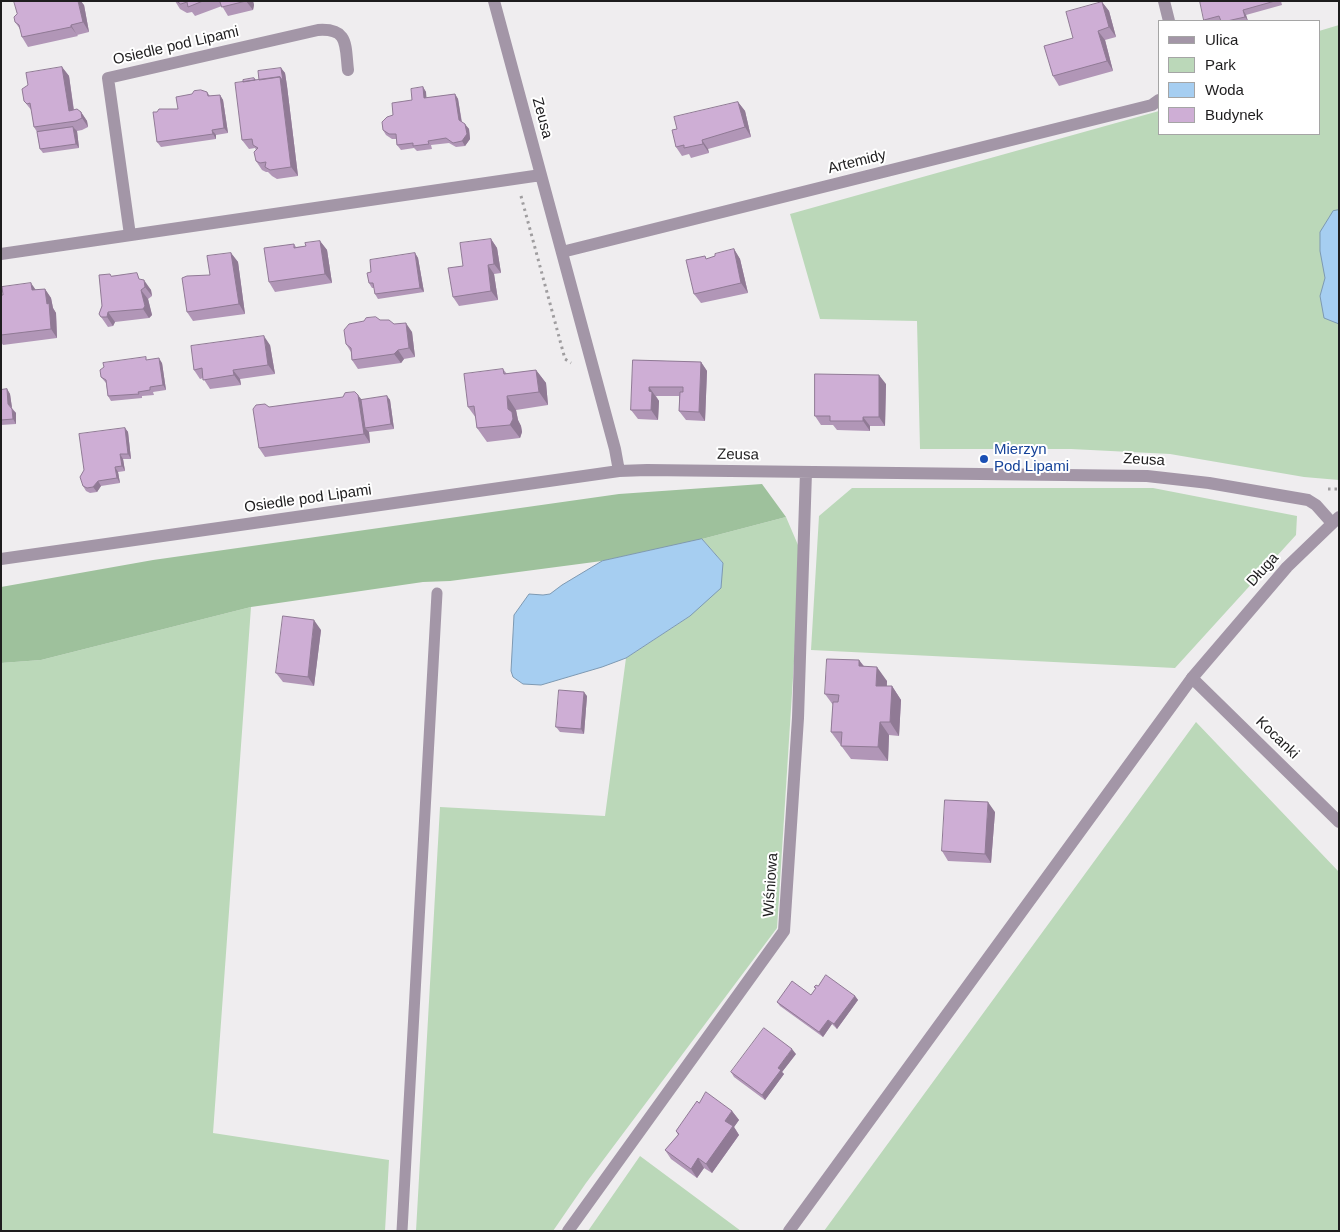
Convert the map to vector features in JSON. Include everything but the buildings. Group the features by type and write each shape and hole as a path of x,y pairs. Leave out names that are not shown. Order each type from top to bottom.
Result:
{"street":[{"name":"Zeusa","path":"494,1 615,449 619,471 1131,475 1180,479 1308,500 1335,520"},
{"path":"1164,1 1169,20"},
{"name":"Osiedle pod Lipami","path":"130,235 108,78 318,30 332,29 340,34 344,43 348,70"},
{"name":"Artemidy","path":"562,252 1152,105 1158,101"},
{"path":"1,254 541,175"},
{"name":"Osiedle pod Lipami","path":"1,559 619,471"},
{"name":"Wiśniowa","path":"568,1231 784,931 798,718 806,472"},
{"name":"Długa","path":"790,1231 1192,678 1287,567 1335,520"},
{"name":"Kocanki","path":"1192,678 1339,822"}],"lane":[{"path":"402,1231 438,593"}],"path":[{"path":"517,178 565,359 572,363"}],"green space":[{"path":"1339,25 1339,480 1304,477 1170,454 1071,449 920,449 917,321 820,319 790,214 1158,111 1158,135 1320,135 1320,31"},
{"path":"762,484 786,517 702,539 602,561 450,581 423,582 251,607 41,660 1,663 1,587 153,560 619,494"},
{"path":"852,488 1153,488 1297,516 1296,535 1175,668 811,650 819,516"},
{"path":"786,517 801,552 777,928 586,1183 553,1231 416,1231 440,807 605,816 626,658 690,616 723,563 702,539"},
{"path":"251,607 213,1133 389,1160 385,1231 1,1231 1,663 41,660"},
{"path":"1196,722 1339,872 1339,1231 824,1231"},
{"path":"640,1156 741,1231 588,1231"}],"water":[{"path":"1339,210 1339,324 1324,318 1320,296 1325,278 1320,251 1320,232 1333,211"},
{"path":"702,539 723,563 721,588 690,616 626,658 602,667 541,685 523,684 513,677 511,671 514,615 529,594 550,594 602,561"}],"place":[{"name":"Mierzyn Pod Lipami","path":"984,459"}]}
